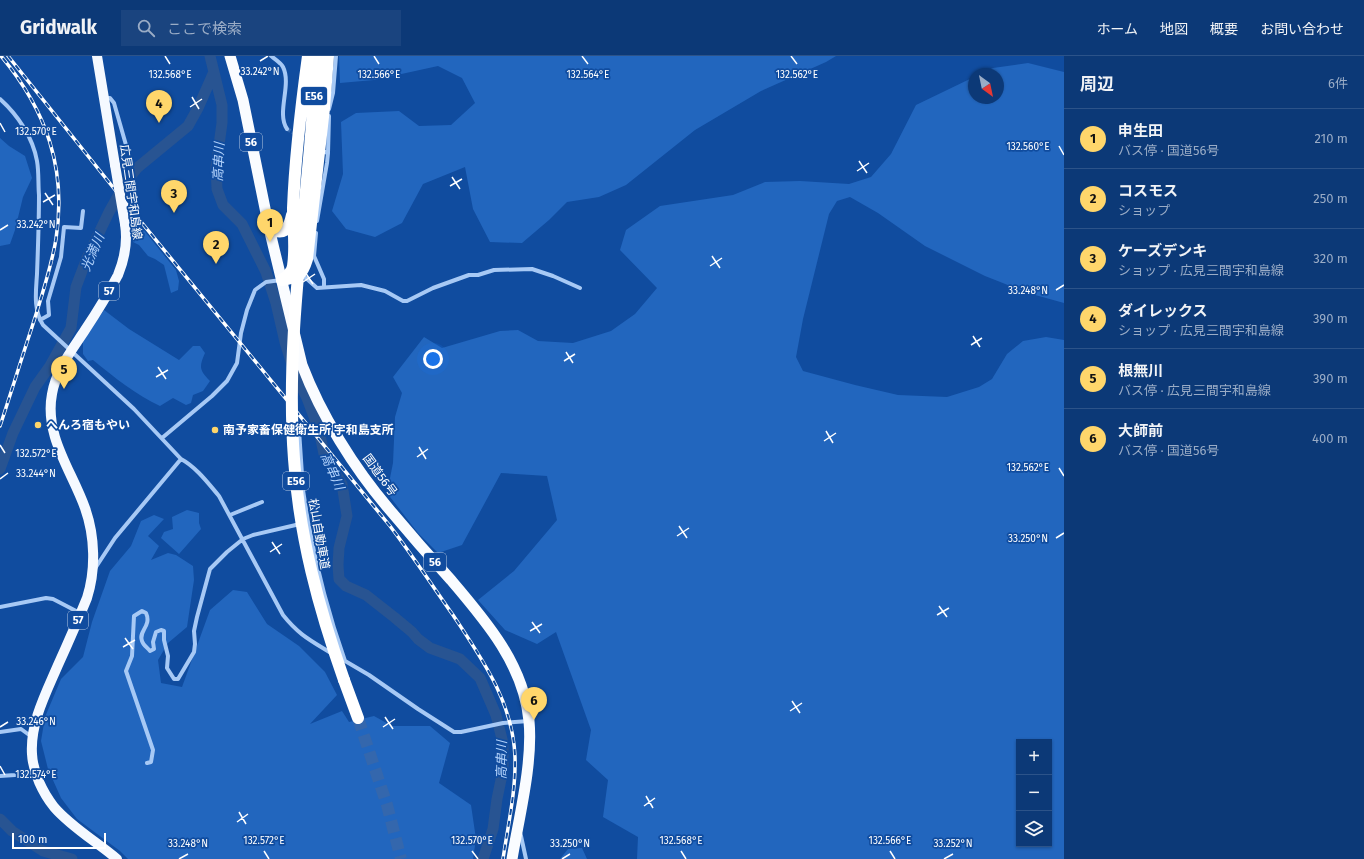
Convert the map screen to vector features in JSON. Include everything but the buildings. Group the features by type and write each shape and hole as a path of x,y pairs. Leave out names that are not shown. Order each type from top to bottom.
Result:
{"highway":[{"name":"国道56号","path":"230,56 243,100 278,280 302,365 309,383 320,406 341,442 375,492 477,610 494,634 515,671 526,704 529,720 529,759 512,859"},
{"path":"297,273 293,209 296,154 308,56"},
{"name":"E56","path":"297,273 311,136 317,56"},
{"path":"278,280 303,270 307,259 324,108 328,56"},
{"path":"269,228 276,232 281,232 286,229 290,223 293,209"},
{"name":"松山自動車道","path":"297,273 292,396 292,438 296,485 308,562 329,638 358,718"}],"main road":[{"name":"広見三間宇和島線","path":"97,56 125,224 125,250 123,262 118,275 108,292 68,348 52,392 50,411 55,440 87,515 92,543 92,572 91,585 81,613 35,724 32,756 42,788 57,810 117,859"}],"street":[{"path":"272,56 283,66 285,77 283,121 287,129"},
{"path":"324,287 324,279 314,256 316,228 328,163 326,152 329,109 333,93 336,56"},
{"path":"104,98 110,98 114,103 126,145"},
{"path":"0,99 13,112 25,130 33,146 37,161 39,211 36,302 40,320 59,340 134,409 180,459 186,462 219,496 283,615 292,627 303,636 369,675 454,732 529,720"},
{"path":"40,320 48,315 48,301 61,257 64,227 82,228 83,211"},
{"path":"297,273 317,288 361,285 385,291 403,301 407,301 433,288 469,275 478,275 494,270 532,270 552,276 580,288"},
{"path":"162,438 212,396 227,381 237,363 241,333 255,290 266,282 278,280"},
{"path":"299,430 303,490 316,564 335,633 346,661"},
{"path":"92,572 115,538 180,459"},
{"path":"230,515 262,502"},
{"path":"147,763 151,762 152,750 126,671 132,656 134,616 142,611 146,613 148,622 141,638 142,642 150,651 154,649 156,632 161,630 164,631 164,640 168,656 167,668 174,679 178,679 194,652 196,617 210,569 227,552 243,540 253,535 308,522"},
{"path":"0,607 46,598 53,599 81,613"},
{"path":"0,732 22,729 33,737"},
{"path":"0,776 36,772"},
{"path":"517,829 521,836 526,859"}],"shaded area":[{"path":"339,56 836,56 826,62 761,91 695,130 626,185 599,197 567,202 522,243 490,242 473,209 465,167 423,184 402,223 375,237 346,229 332,211 343,174 341,122 356,113 399,111 419,126 451,125 475,103 462,78 438,66 374,80 340,83"},
{"path":"1028,63 1064,72 1064,303 1028,293 985,276 925,246 878,213 850,197 837,201 829,214 803,319 796,357 803,371 855,385 898,395 947,397 979,387 992,379 1007,354 1023,341 1046,337 1064,340 1064,859 637,859 638,837 603,817 608,780 586,760 591,730 556,632 537,644 505,630 478,600 514,571 557,520 547,476 501,473 462,545 438,553 418,533 387,493 393,463 395,417 402,393 393,377 424,337 442,348 500,331 518,330 538,341 573,343 611,331 635,314 657,288 620,250 626,230 660,206 733,195 765,182 800,181 849,184 871,177 891,154 916,105 968,80 968,104 1004,104 1004,68 993,68"},
{"path":"0,138 9,146 25,156 32,178 23,197 10,244 0,246"},
{"path":"129,216 134,218 176,270 179,281 178,290 171,293 164,265 148,256 139,245 133,242"},
{"path":"104,310 129,329 179,360 193,346 200,346 205,353 201,368 210,381 203,391 193,395 191,403 186,405 173,398 160,406 134,391 93,360 88,361 83,354 83,340"},
{"path":"187,510 199,513 199,523 201,529 179,554 161,538 164,532 173,529 172,517"},
{"path":"154,515 164,519 148,536 159,546 151,560 168,553 176,555 193,566 194,580 187,627 168,643 158,660 161,683 182,687 210,610 233,590 247,592 267,624 299,646 325,672 337,695 310,724 342,711 349,722 374,716 392,726 430,726 450,743 439,783 471,805 476,839 473,859 128,859 120,851 77,819 61,798 48,769 41,741 45,717 61,679 83,657 92,622 110,571 131,546 141,521"},
{"path":"582,848 587,859 560,859 568,849"}],"waterway":[{"name":"高串川","path":"210,56 222,105 222,123 216,167 217,189 223,205 242,224 266,272 295,374 307,398 319,430 324,454 342,484 347,516 339,548 339,579 346,586 366,595 430,648 460,659 480,678 496,715 503,743 503,770 493,829 483,859"},
{"name":"光満川","path":"0,469 13,433 35,387 50,366 71,328 76,287 87,258 109,212 126,182 137,168 188,126 198,108 213,74"},
{"name":"光満川","path":"0,819 12,831 43,851 72,859"}],"tunnel":[{"path":"287,129 309,142"},
{"path":"358,718 387,805 401,859"}],"railway":[{"path":"0,426 49,272 56,239 59,213 58,188 50,141 30,97 17,76 1,56"},
{"path":"8,56 124,201 390,526 430,581 475,648 502,700 509,718 513,737 515,770 503,859"}],"place":[{"name":"ダイレックス","path":"159,123"},
{"name":"ケーズデンキ","path":"174,213"},
{"name":"申生田","path":"270,242"},
{"name":"コスモス","path":"216,264"},
{"name":"根無川","path":"64,389"},
{"name":"へんろ宿もやい","path":"38,425"},
{"name":"南予家畜保健衛生所 宇和島支所","path":"215,430"},
{"name":"大師前","path":"534,720"}]}
